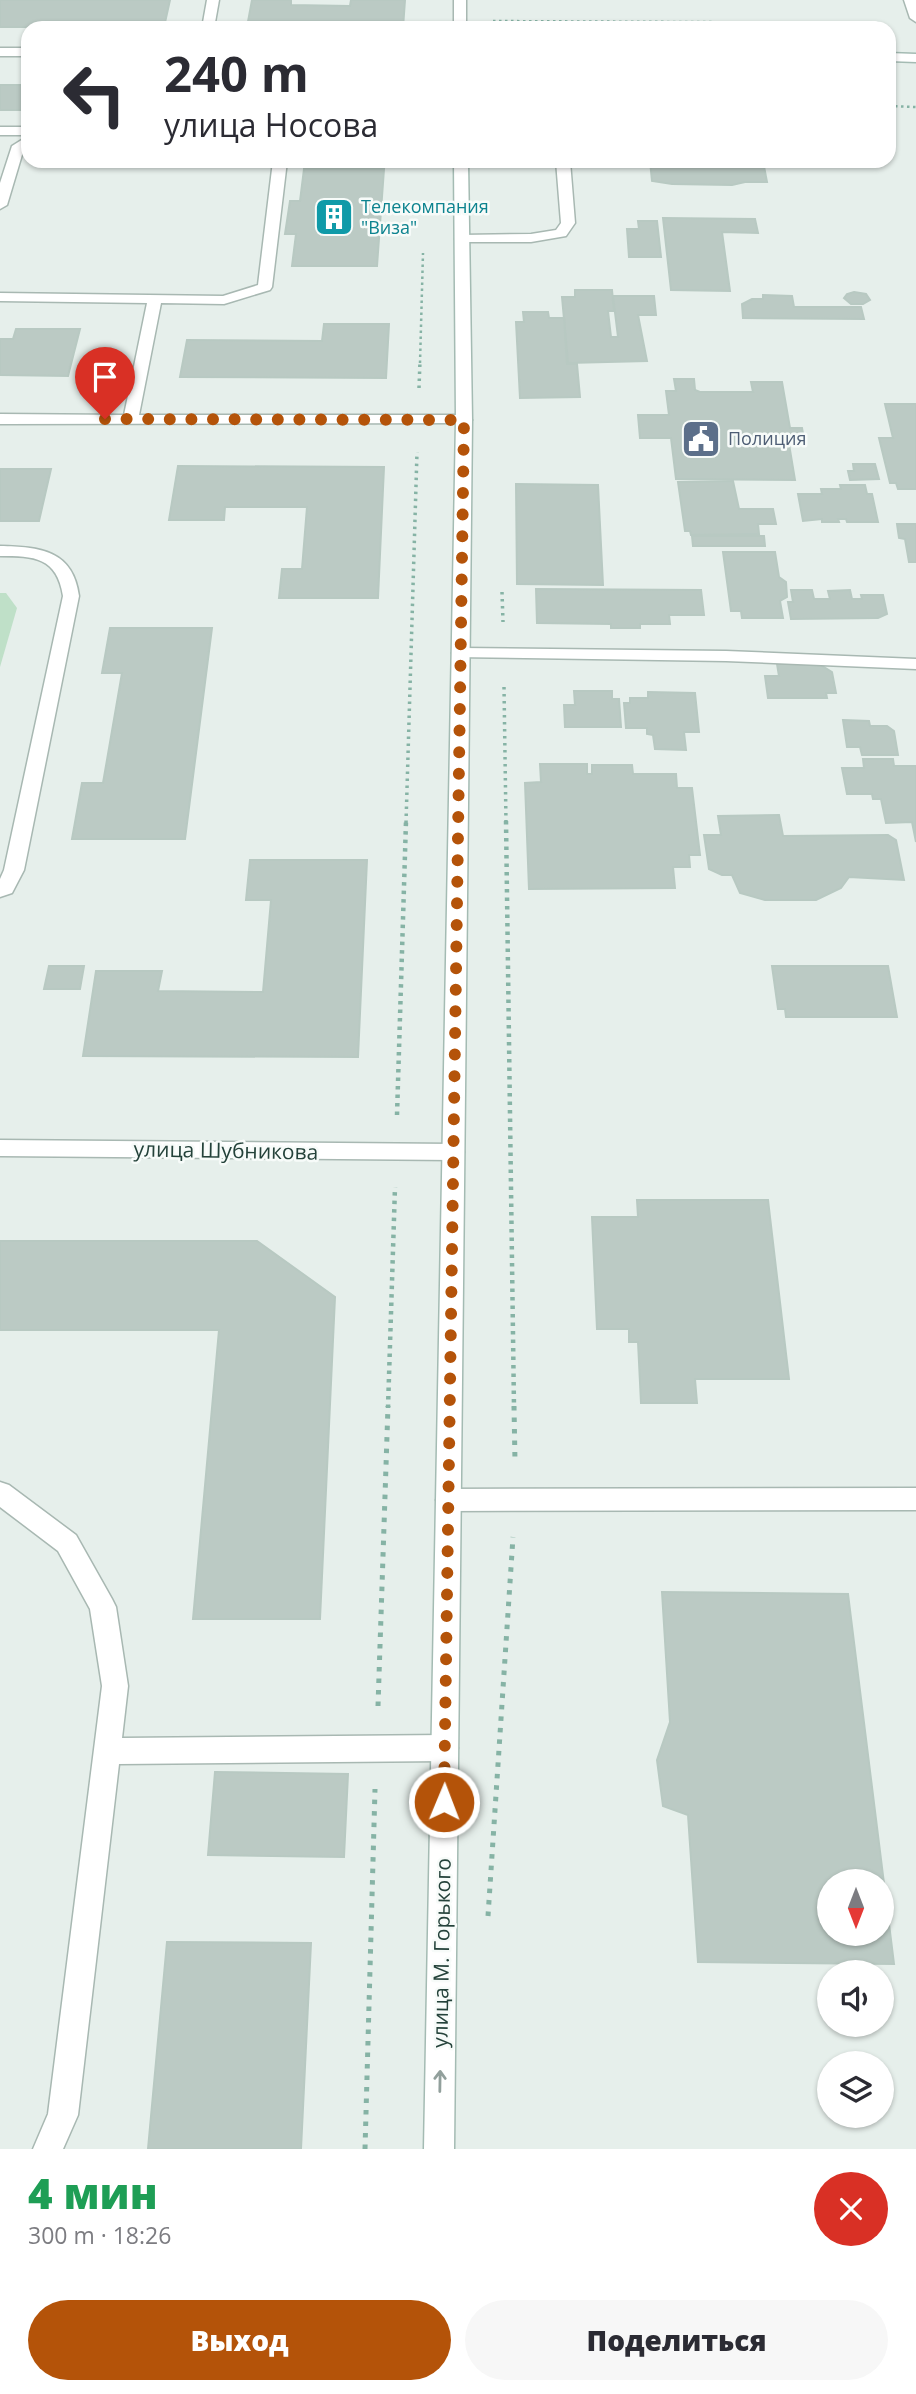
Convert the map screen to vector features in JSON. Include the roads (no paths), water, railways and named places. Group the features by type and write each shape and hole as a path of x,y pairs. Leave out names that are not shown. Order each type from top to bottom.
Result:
{"street":[{"path":"209,21 213,0"},
{"path":"460,0 460,21"},
{"path":"910,0 916,18"},
{"path":"0,52 21,52"},
{"path":"896,57 916,58"},
{"path":"0,131 21,131"},
{"path":"0,205 18,146 21,144"},
{"path":"0,297 224,300 265,287 279,168"},
{"name":"улица М. Горького","path":"439,2149 464,420 461,168"},
{"path":"462,239 531,238 561,233 568,223 564,168"},
{"path":"131,419 155,299"},
{"path":"0,419 464,420"},
{"path":"0,551 26,551 47,556 64,569 71,581 71,596 14,870 5,888 0,890"},
{"path":"461,653 726,656 916,663"},
{"name":"улица Шубникова","path":"0,1148 453,1152"},
{"path":"0,1493 67,1543 103,1607 115,1686 64,2115 48,2149"},
{"path":"448,1500 916,1499"},
{"path":"109,1751 444,1748"}],"place":[{"name":"Телекомпания \"Виза\"","path":"334,217"},
{"name":"Полиция","path":"701,439"}]}
